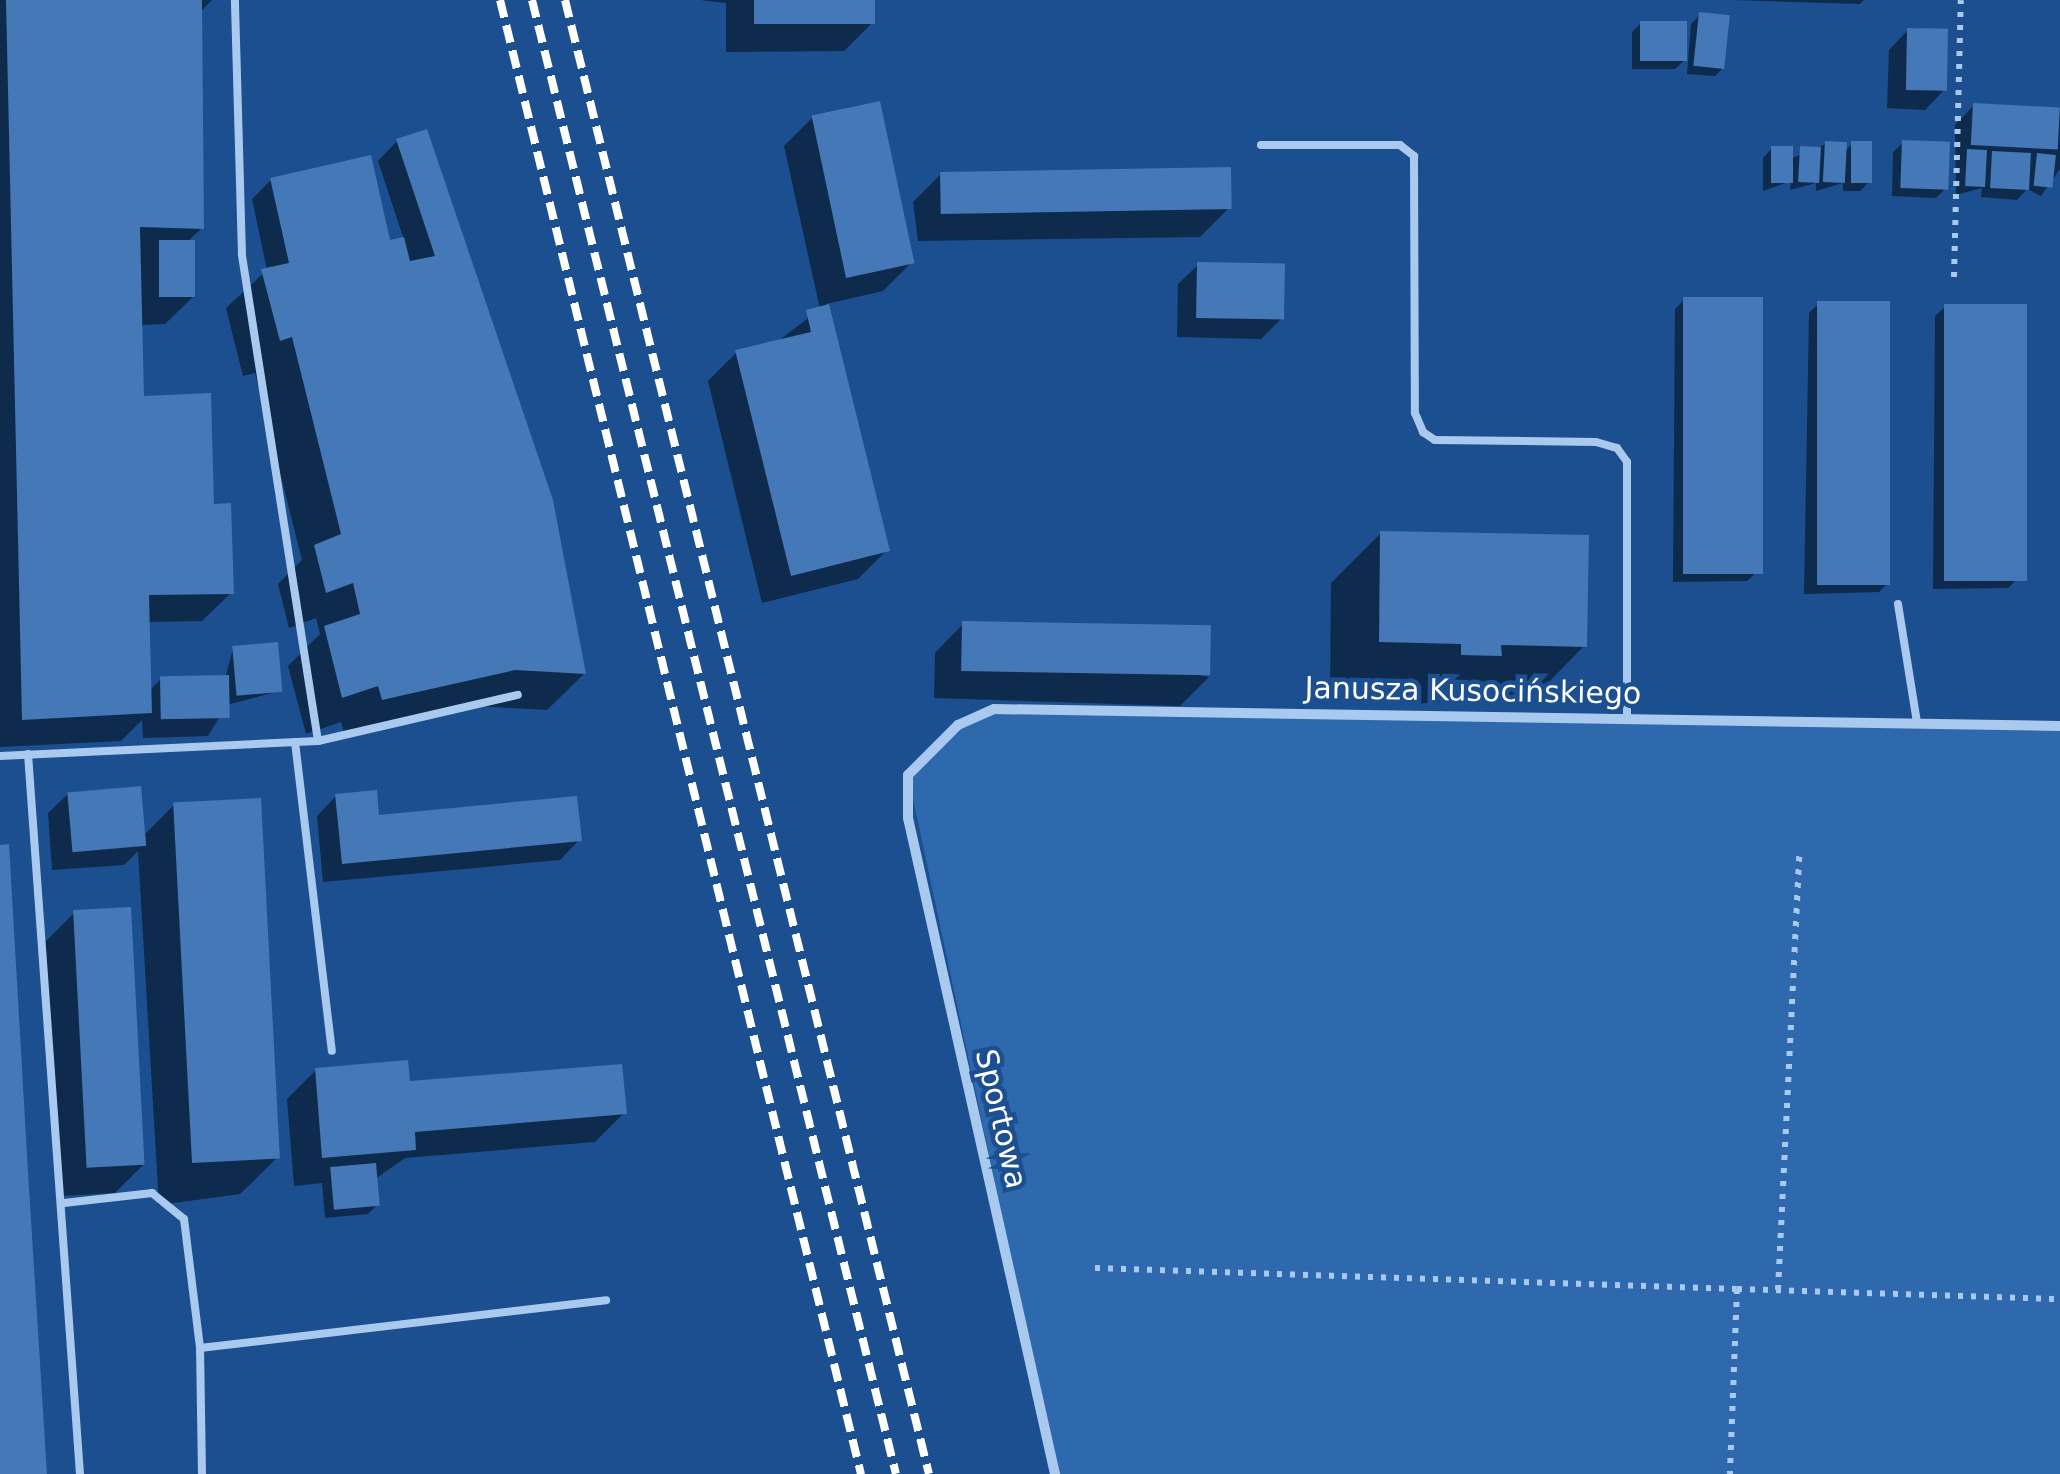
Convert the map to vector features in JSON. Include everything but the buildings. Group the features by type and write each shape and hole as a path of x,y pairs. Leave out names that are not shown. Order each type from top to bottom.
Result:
{"street":[{"name":"Janusza Kusocińskiego","path":"908,775 958,725 994,709 2060,726"},
{"name":"Sportowa","path":"908,775 908,818 1055,1474"}],"lane":[{"path":"235,0 242,255 318,741"},
{"path":"1261,145 1400,145 1414,156 1414,413 1424,432 1435,440 1596,442 1618,448 1627,462 1627,718"},
{"path":"1898,604 1917,722"},
{"path":"0,756 318,741 518,695"},
{"path":"295,742 332,1050"},
{"path":"28,754 64,1203 80,1474"},
{"path":"64,1203 152,1193 184,1219 200,1348 202,1474"},
{"path":"200,1348 606,1300"}],"path":[{"path":"1954,276 1961,0"},
{"path":"1778,1290 1799,853"},
{"path":"1096,1268 2060,1298"},
{"path":"1730,1474 1737,1289"}],"shaded area":[{"path":"994,709 2060,726 2060,1474 1057,1474 908,775 958,725"}],"railway":[{"path":"500,0 861,1474"},
{"path":"532,0 896,1474"},
{"path":"565,0 929,1474"}]}
